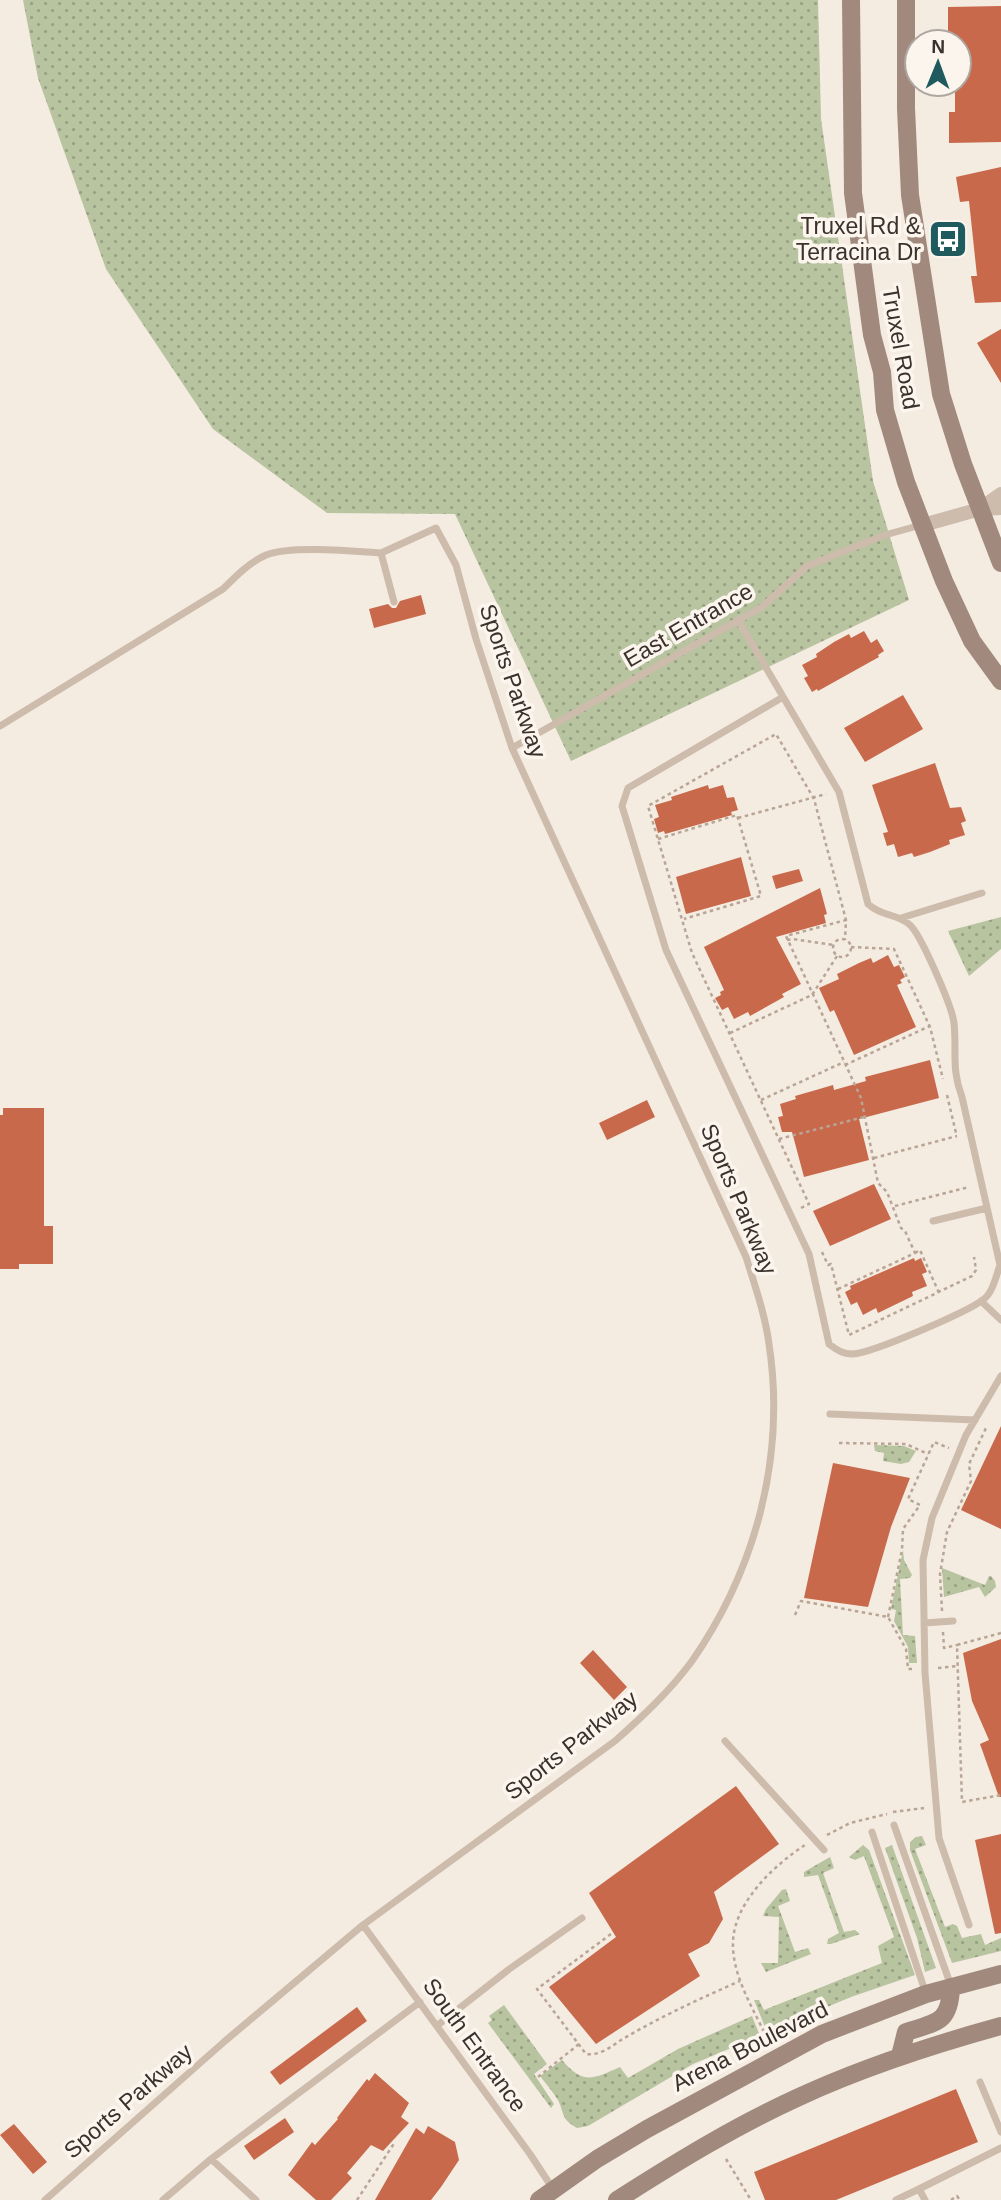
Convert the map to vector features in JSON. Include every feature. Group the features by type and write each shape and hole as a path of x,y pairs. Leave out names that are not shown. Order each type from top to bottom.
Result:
{"main road":[{"name":"Truxel Road","path":"851,0 853,193 872,335 883,372 885,410 906,482 944,581 972,641 1001,681"},
{"name":"Truxel Road","path":"906,0 906,108 910,195 933,328 941,394 955,440 1001,563"},
{"name":"Arena Boulevard","path":"546,2195 597,2159 647,2129 822,2034 926,1994 1001,1974"},
{"path":"900,2056 906,2032 931,2024 947,2013 951,2004 951,1987"},
{"path":"617,2200 685,2157 807,2093 900,2056 1001,2026"}],"street":[{"path":"980,509 1001,494"},
{"path":"923,524 980,509 1001,508"}],"lane":[{"name":"East Entrance","path":"512,748 762,607 807,566 884,535 923,524"},
{"name":"Sports Parkway","path":"45,2200 225,2041 363,1925 615,1741 648,1712 691,1662 720,1617 750,1549 769,1477 774,1418 773,1373 760,1299 746,1257 512,748 476,639 456,565 436,528 381,553"},
{"path":"0,726 223,589 243,570 267,555 288,551 381,553 394,602"},
{"path":"738,620 839,792 868,904 877,913 901,918 913,927 949,999 954,1022 955,1079 962,1097 1000,1265 986,1298 873,1350 854,1354 842,1353 828,1344 809,1254 666,950 622,806 628,788 783,697"},
{"path":"901,918 982,893"},
{"path":"933,1221 987,1208"},
{"path":"981,1301 1001,1320"},
{"path":"969,1925 939,1838 925,1668 923,1560 932,1518 959,1452 1001,1376"},
{"path":"830,1414 975,1420"},
{"path":"924,1623 953,1621"},
{"path":"725,1741 824,1850"},
{"path":"894,1825 951,1987"},
{"path":"872,1832 926,1994"},
{"path":"438,2025 508,1970 582,1918"},
{"name":"South Entrance","path":"363,1925 438,2025 546,2195"},
{"path":"163,2200 211,2159 420,2002"},
{"path":"980,2082 1001,2132"},
{"path":"896,2200 1001,2148"},
{"path":"211,2159 256,2200"},
{"path":"919,2189 925,2200"}],"path":[{"path":"801,1208 808,1204 692,953 648,806 776,734 813,798 846,920 845,940 851,947 894,949 930,1026 957,1136 874,1158"},
{"path":"738,818 826,794"},
{"path":"658,839 737,815 738,818 761,896 682,919"},
{"path":"846,920 786,936 861,1098 878,1183 887,1192 901,1228 915,1253"},
{"path":"787,940 834,945"},
{"path":"837,956 834,945 838,940 845,940"},
{"path":"837,956 847,956 851,947"},
{"path":"730,1033 812,995 837,956"},
{"path":"761,1100 930,1026"},
{"path":"779,1139 865,1117"},
{"path":"894,1206 969,1188 966,1175"},
{"path":"817,1242 828,1265 831,1264 849,1335 972,1276 976,1270 974,1257"},
{"path":"838,1289 920,1250 939,1293"},
{"path":"990,1418 969,1464 971,1481 947,1532 940,1574 944,1648 1001,1633"},
{"path":"958,1666 908,1669 906,1649 888,1617 902,1550 903,1529 920,1505 908,1499 934,1441 972,1457"},
{"path":"839,1443 906,1444 928,1454"},
{"path":"795,1615 801,1601 888,1617"},
{"path":"957,1645 962,1802 1001,1795"},
{"path":"767,2038 740,1981 733,1947 736,1926 744,1906 780,1864 803,1846 850,1823 894,1812 931,1807"},
{"path":"611,1934 537,1989 586,2054 604,2051 664,2015 740,1981"},
{"path":"538,2077 579,2044"},
{"path":"357,2200 395,2142"},
{"path":"726,2159 751,2200"},
{"path":"951,2200 957,2196 960,2200"}],"green space":[{"path":"23,0 818,0 821,119 873,481 909,600 571,761 455,514 327,513 213,429 106,269 38,78"},
{"path":"1001,917 1001,949 969,976 948,931"},
{"path":"874,1445 904,1446 916,1451 909,1462 901,1464 883,1461 884,1453 875,1451"},
{"path":"903,1550 904,1560 912,1575 910,1578 900,1579 903,1635 915,1636 917,1663 909,1663 908,1647 894,1621 896,1610 891,1609"},
{"path":"942,1568 985,1585 991,1576 996,1587 985,1597 979,1587 944,1597"},
{"path":"922,1836 926,1845 915,1849 945,1927 953,1924 957,1926 962,1938 981,1934 985,1945 1001,1938 1001,1951 952,1963 910,1850 910,1842"},
{"path":"863,1845 869,1850 915,1975 851,1997 767,2032 754,2000 759,2000 764,2010 882,1963 878,1946 894,1937 864,1856 855,1860 849,1857"},
{"path":"892,1845 936,1968 925,1972 917,1938 885,1848"},
{"path":"830,1857 834,1868 823,1873 844,1932 855,1930 860,1934 827,1944 828,1939 839,1933 818,1875 804,1877 804,1872"},
{"path":"786,1889 790,1901 778,1906 795,1952 808,1948 811,1954 766,1972 761,1963 778,1963 779,1917 763,1916 782,1890"},
{"path":"504,2005 547,2064 534,2074 554,2104 551,2108 488,2023 492,2020 489,2016"},
{"path":"752,2016 760,2036 693,2064 588,2126 577,2128 568,2121 558,2100 540,2076 562,2060 582,2076 595,2077 620,2067 628,2078 678,2049"}],"building":[{"path":"1001,6 1001,142 949,143 949,112 955,112 955,98 973,98 973,28 948,28 948,7"},
{"path":"1001,167 1001,302 975,303 971,276 977,276 969,201 960,202 956,177"},
{"path":"1001,329 1001,383 977,343"},
{"path":"421,595 426,614 374,628 369,609 388,604 396,608 400,601"},
{"path":"864,631 871,643 877,639 884,651 879,657 812,692 804,678 808,676 802,665 817,657 816,654 834,642 849,634 851,638"},
{"path":"903,695 923,729 865,762 844,728"},
{"path":"935,763 950,808 961,807 966,821 961,823 965,835 949,840 950,844 930,852 914,857 912,853 898,857 894,844 887,846 883,833 888,832 872,785"},
{"path":"708,785 709,789 723,785 727,798 734,797 738,810 731,812 732,815 665,834 664,831 658,833 654,819 659,817 655,805"},
{"path":"741,857 751,896 686,914 676,877"},
{"path":"799,869 803,881 776,889 772,876"},
{"path":"820,888 827,914 824,915 826,923 776,937 801,984 750,1016 748,1012 734,1019 728,1007 722,1010 715,998 724,990 704,947"},
{"path":"888,955 894,967 899,965 905,977 900,980 902,983 897,985 916,1027 854,1055 834,1010 830,1012 819,988 839,979 837,974 859,963 871,958 873,963"},
{"path":"930,1060 939,1098 859,1119 869,1160 804,1177 792,1132 782,1132 778,1117 783,1116 780,1104 796,1099 795,1096 833,1085 834,1090 866,1081 865,1077"},
{"path":"647,1100 655,1117 607,1140 599,1123"},
{"path":"3,1108 44,1108 44,1226 53,1226 53,1264 19,1264 19,1269 0,1269 0,1115 3,1115"},
{"path":"874,1184 891,1219 830,1246 813,1211"},
{"path":"914,1258 915,1261 921,1258 927,1272 922,1274 927,1286 878,1313 876,1308 863,1315 857,1302 851,1305 845,1292 851,1289 850,1286"},
{"path":"1001,1426 1001,1529 961,1510"},
{"path":"833,1463 910,1478 891,1527 868,1607 804,1598"},
{"path":"1001,1639 999,1797 980,1744 989,1740 972,1701 963,1653"},
{"path":"593,1650 627,1687 614,1700 580,1663"},
{"path":"736,1786 779,1844 714,1892 723,1919 709,1943 688,1954 700,1976 596,2044 549,1987 616,1937 589,1893"},
{"path":"1001,1834 1001,1933 995,1934 975,1840"},
{"path":"357,2007 367,2021 280,2085 270,2072"},
{"path":"375,2073 409,2103 401,2117 409,2123 383,2151 371,2145 347,2173 352,2178 331,2200 316,2200 288,2175 312,2142 315,2145 367,2079 369,2081"},
{"path":"956,2089 978,2142 836,2200 765,2200 754,2172"},
{"path":"285,2118 294,2132 254,2160 244,2146"},
{"path":"14,2124 47,2162 33,2174 0,2135"},
{"path":"428,2126 455,2142 459,2160 441,2187 431,2200 375,2200 416,2128 424,2134"}],"place":[{"name":"Truxel Rd & Terracina Dr","path":"948,239"}]}
